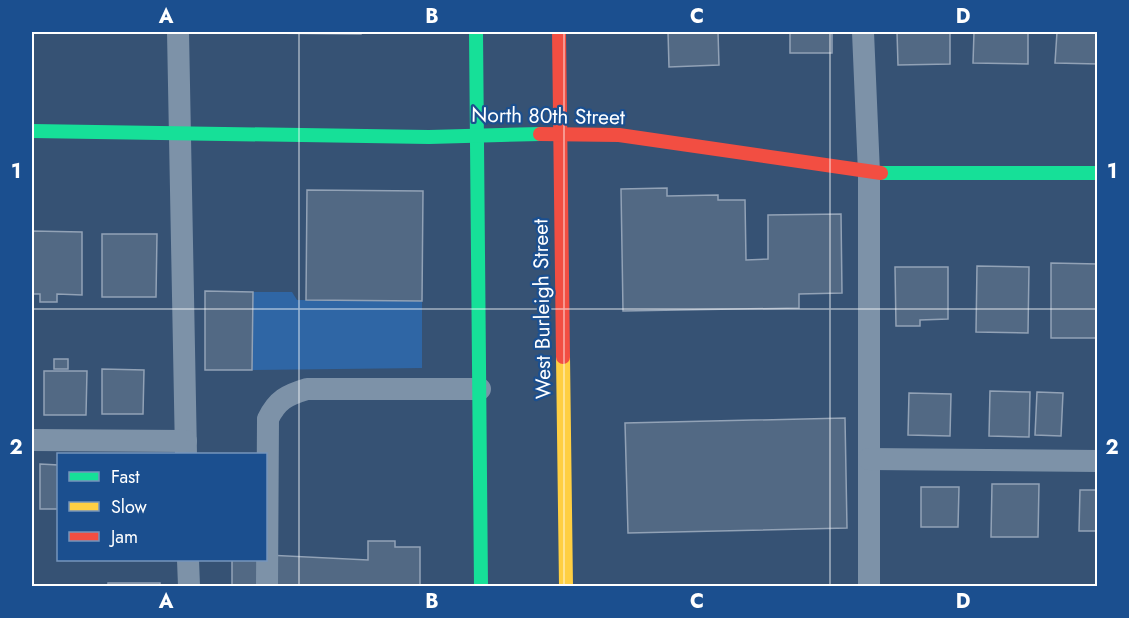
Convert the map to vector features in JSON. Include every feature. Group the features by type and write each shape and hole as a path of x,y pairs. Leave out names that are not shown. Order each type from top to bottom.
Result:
{"main road":[{"path":"476,32 481,586"},
{"name":"West Burleigh Street","path":"559,32 566,586"},
{"name":"North 80th Street","path":"32,131 619,135 869,173 1098,173"}],"lane":[{"path":"32,440 186,448 178,32"},
{"path":"863,32 869,173 869,586"},
{"path":"267,586 268,419 276,403 290,394 307,389 480,389"},
{"path":"869,459 1098,461"},
{"path":"188,561 189,586"}],"shaded area":[{"path":"253,292 292,292 297,300 422,301 422,368 252,370"}],"building":[{"path":"361,32 361,34 259,33"},
{"path":"668,32 718,32 719,65 669,67"},
{"path":"790,32 832,32 832,53 790,53"},
{"path":"897,32 950,32 950,64 898,65"},
{"path":"974,32 1028,32 1028,64 973,63"},
{"path":"1057,32 1098,32 1098,64 1055,63"},
{"path":"667,188 667,196 718,195 718,200 745,200 746,260 768,259 768,215 841,214 842,293 799,294 799,308 623,311 621,189"},
{"path":"307,190 423,191 422,301 306,300"},
{"path":"32,231 82,232 82,295 57,294 57,302 40,302 40,294 32,294"},
{"path":"102,234 157,234 156,297 102,297"},
{"path":"1051,263 1098,264 1098,338 1051,338"},
{"path":"977,266 1029,267 1028,333 976,332"},
{"path":"895,267 948,267 948,319 920,320 920,326 896,326"},
{"path":"205,291 253,292 252,370 205,370"},
{"path":"54,359 68,359 68,369 54,369"},
{"path":"102,369 144,370 143,414 102,414"},
{"path":"44,371 87,371 86,415 44,415"},
{"path":"990,391 1030,392 1029,437 989,436"},
{"path":"1037,392 1063,393 1061,436 1035,435"},
{"path":"909,393 951,394 950,436 908,435"},
{"path":"845,418 847,528 628,533 625,423"},
{"path":"40,464 57,465 57,509 40,509"},
{"path":"992,484 1039,484 1038,537 991,537"},
{"path":"921,487 959,487 958,527 921,527"},
{"path":"1080,490 1098,490 1098,531 1079,531"},
{"path":"368,541 395,541 395,547 420,547 420,586 232,586 232,561 267,561 267,555 368,560"},
{"path":"108,583 160,583 160,586 108,586"}],"traffic: fast":[{"path":"476,32 481,586"},
{"path":"32,131 429,137 540,134"},
{"path":"881,173 1098,173"}],"traffic: slow":[{"path":"563,357 566,586"}],"traffic: jam":[{"path":"559,32 563,357"},
{"path":"540,134 619,135 881,173"}]}
